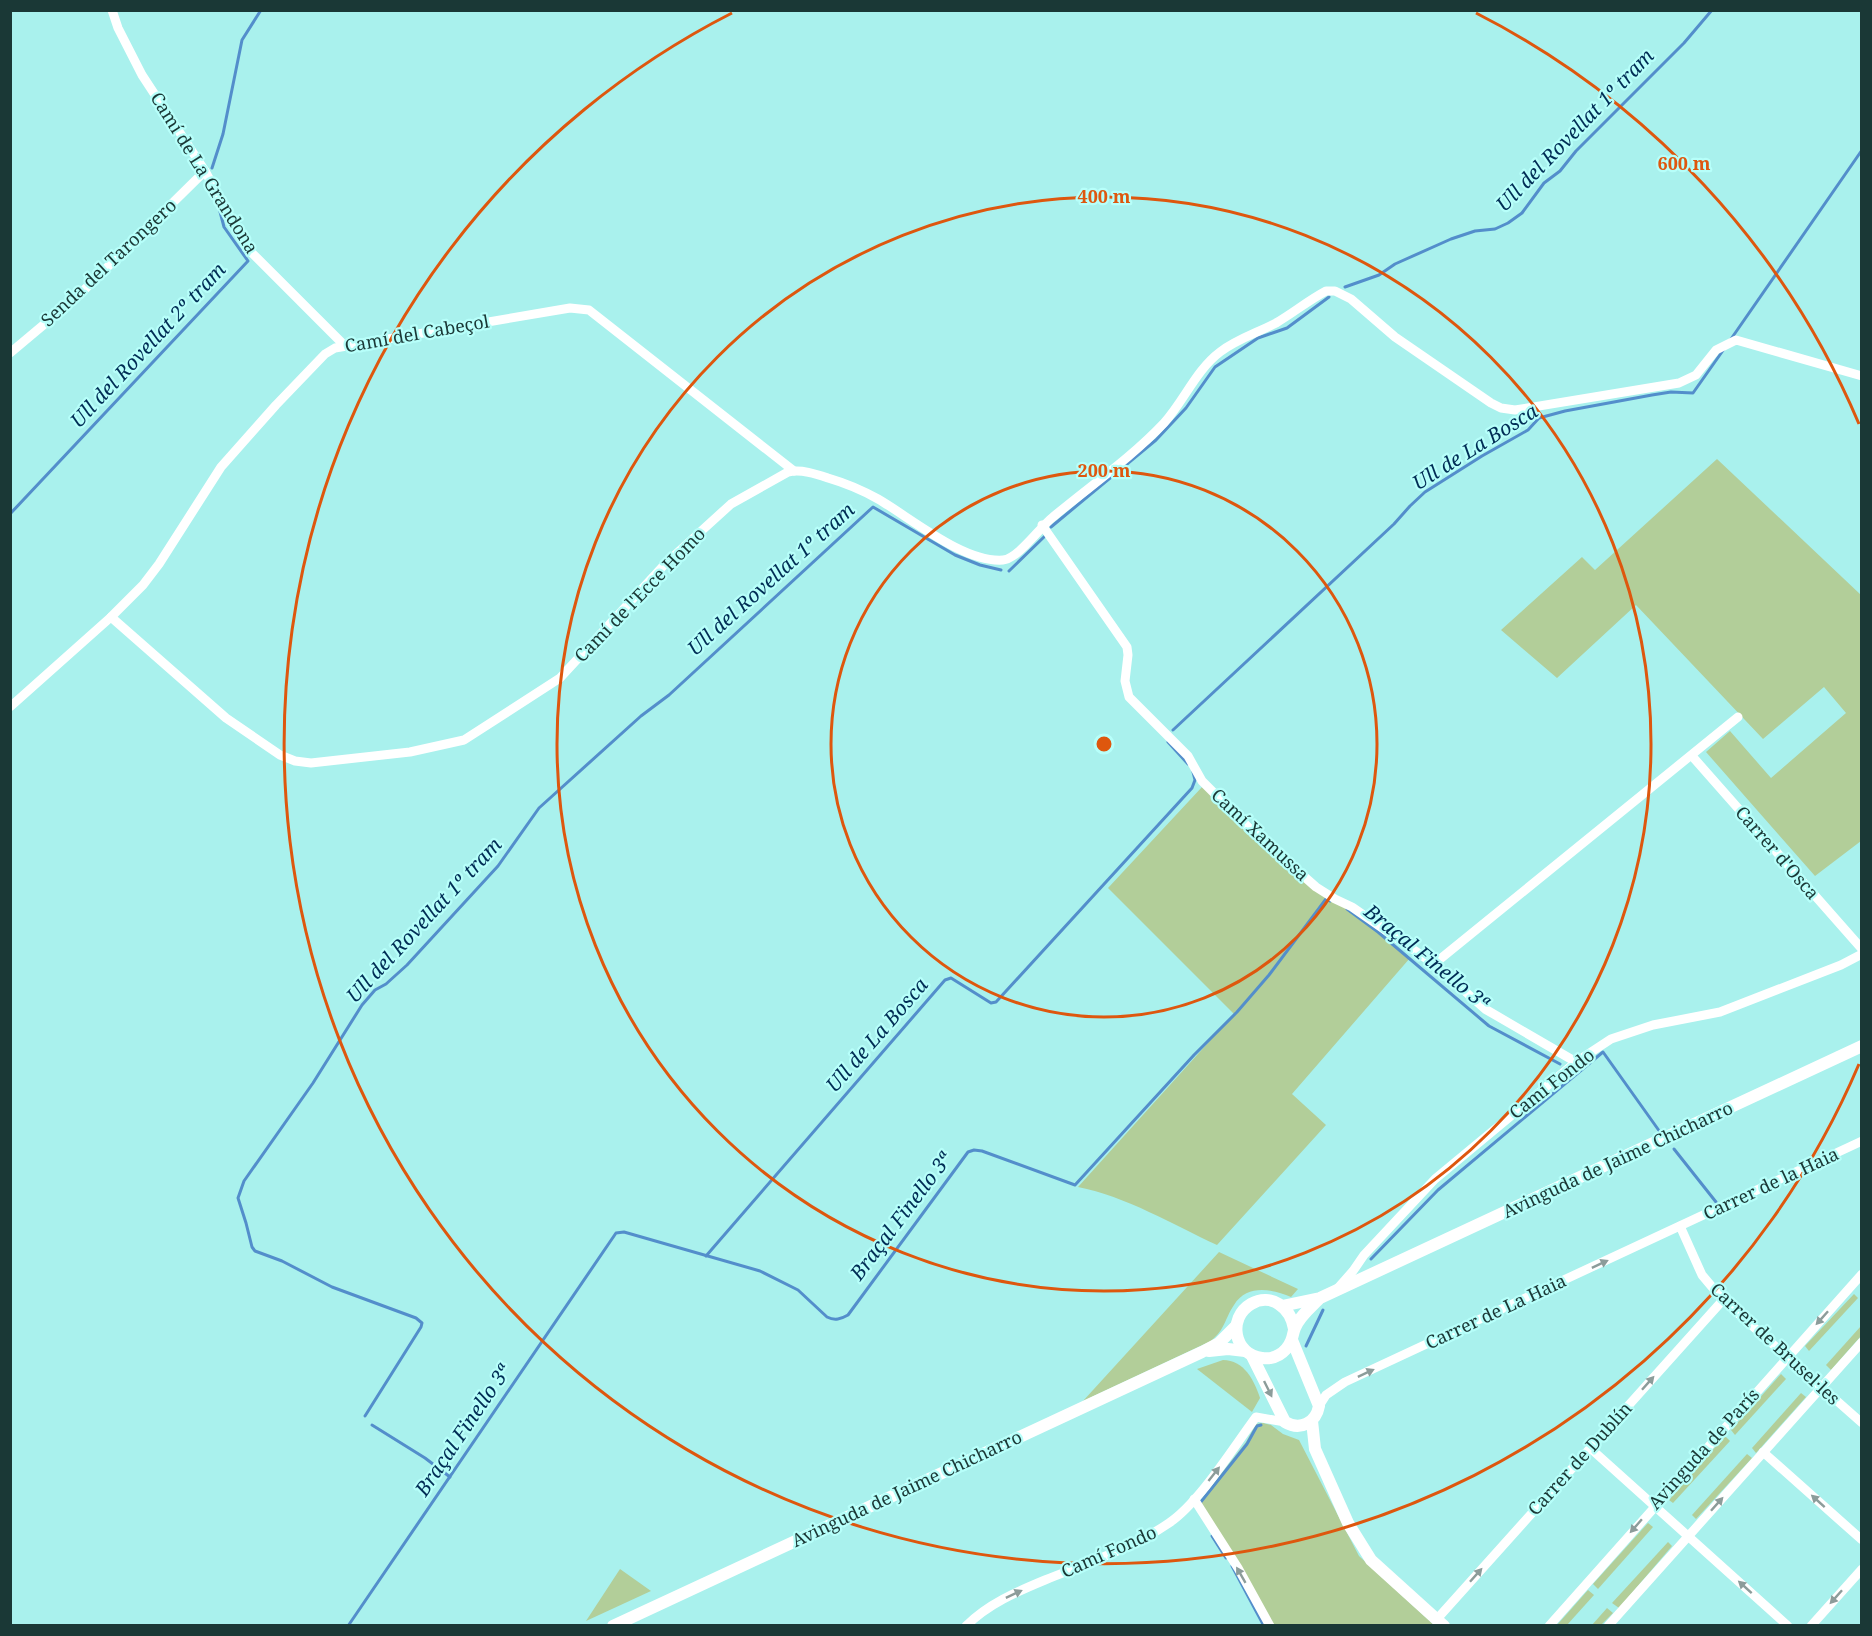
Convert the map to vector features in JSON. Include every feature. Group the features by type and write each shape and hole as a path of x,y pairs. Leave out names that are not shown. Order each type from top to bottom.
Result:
{"street":[{"name":"Camí de La Grandona","path":"111,10 142,75 205,171 247,249 344,345"},
{"name":"Senda del Tarongero","path":"10,353 78,296 205,171"},
{"path":"794,471 817,474 878,499 947,543 982,558 1004,560 1014,557 1042,525 1150,436 1173,412 1208,364 1219,353 1247,336 1276,323 1326,291 1335,291 1350,299 1395,337 1491,404 1501,408 1515,410 1679,383 1696,375 1716,350 1736,340 1862,376"},
{"name":"Camí del Cabeçol","path":"111,617 143,585 159,564 220,467 325,354 344,345 570,308 589,310 794,471"},
{"name":"Camí de l'Ecce Homo","path":"111,617 226,718 280,755 295,761 311,763 410,752 464,740 560,678 666,564 732,504 788,472 794,471"},
{"name":"Camí Xamussa","path":"1042,525 1127,647 1125,681 1129,697 1188,756 1202,781 1249,828 1316,887 1352,907 1434,964 1485,1009 1576,1062"},
{"path":"10,706 111,617"},
{"path":"1434,964 1738,717"},
{"name":"Carrer d'Osca","path":"1692,756 1862,949"},
{"name":"Camí Fondo","path":"1334,1292 1364,1255 1435,1179 1576,1062 1611,1039 1653,1024 1720,1012 1841,965 1862,954"},
{"name":"Avinguda de Jaime Chicharro","path":"1320,1298 1862,1046"},
{"name":"Carrer de la Haia","path":"1680,1226 1862,1141"},
{"name":"Carrer de Brusel·les","path":"1680,1226 1702,1275 1723,1300 1862,1423"},
{"name":"Carrer de La Haia","path":"1319,1406 1326,1395 1345,1382 1680,1226"},
{"name":"Avinguda de París","path":"1549,1626 1862,1274"},
{"path":"1282,1306 1320,1298"},
{"path":"1202,1352 1228,1349 1249,1353 1259,1358 1273,1358 1285,1351 1306,1310 1320,1298"},
{"path":"1202,1352 1219,1344 1236,1326 1240,1314 1256,1302 1269,1300 1282,1306 1291,1316 1293,1334 1319,1406 1312,1421 1300,1426 1289,1424"},
{"name":"Carrer de Dublín","path":"1441,1622 1590,1448 1723,1300"},
{"path":"1236,1326 1238,1340 1249,1353 1289,1424 1315,1449"},
{"path":"1615,1623 1688,1536 1862,1342"},
{"name":"Avinguda de Jaime Chicharro","path":"613,1626 1202,1352"},
{"name":"Camí Fondo","path":"966,1626 993,1604 1130,1545 1170,1522 1194,1499 1256,1417 1289,1424"},
{"path":"1312,1421 1315,1449 1348,1523 1371,1560 1441,1622"},
{"path":"1590,1448 1788,1626"},
{"path":"1763,1452 1862,1540"},
{"path":"1194,1499 1238,1568 1270,1626"},
{"path":"1811,1626 1862,1569"}],"green space":[{"path":"1717,459 1861,595 1861,841 1815,876 1706,752 1730,731 1771,778 1846,713 1824,687 1763,739 1636,605 1557,678 1501,630 1582,557 1595,570"},
{"path":"1202,787 1410,958 1292,1094 1326,1125 1217,1245 1131,1204 1078,1187 1234,1014 1108,888"},
{"path":"1219,1252 1298,1289 1291,1297 1268,1290 1246,1294 1239,1298 1222,1328 1211,1341 1083,1401"},
{"path":"1854,1294 1858,1298 1809,1351 1805,1346"},
{"path":"1861,1326 1861,1336 1831,1370 1826,1365"},
{"path":"1223,1360 1237,1363 1255,1384 1260,1398 1252,1412 1197,1369"},
{"path":"1781,1374 1786,1379 1735,1435 1731,1430"},
{"path":"1801,1393 1806,1397 1756,1453 1752,1448"},
{"path":"1263,1423 1299,1440 1359,1556 1434,1625 1274,1625 1200,1501 1246,1442 1256,1424"},
{"path":"1725,1436 1730,1441 1673,1503 1669,1500"},
{"path":"1747,1454 1752,1458 1696,1519 1692,1515"},
{"path":"1648,1523 1653,1527 1598,1589 1593,1584"},
{"path":"1668,1542 1672,1546 1619,1608 1612,1603"},
{"path":"620,1569 651,1591 586,1621"},
{"path":"1588,1590 1594,1595 1567,1625 1557,1625"},
{"path":"1607,1608 1613,1613 1601,1625 1592,1625"}],"waterway":[{"name":"Ull del Rovellat 2º tram","path":"212,168 223,134 242,40 261,10"},
{"name":"Ull del Rovellat 1º tram","path":"1345,287 1379,275 1395,264 1451,239 1475,231 1495,229 1522,213 1544,183 1560,171 1576,151 1684,43 1712,10"},
{"name":"Ull de La Bosca","path":"1731,339 1862,150"},
{"name":"Ull del Rovellat 2º tram","path":"10,514 248,261 224,227 218,204"},
{"name":"Ull del Rovellat 1º tram","path":"1051,527 1156,440 1186,408 1215,367 1258,338 1287,328 1329,297"},
{"name":"Ull de La Bosca","path":"1173,730 1394,524 1425,492 1528,430 1539,418 1652,395 1671,392 1693,393 1724,349"},
{"name":"Ull del Rovellat 1º tram","path":"365,1416 422,1323 416,1318 332,1287 282,1261 255,1251 238,1198 244,1181 313,1083 362,1005 375,990 386,984 407,965 498,866 539,808 641,716 669,695 873,507 955,555 1001,570"},
{"name":"Ull del Rovellat 1º tram","path":"1009,571 1045,536"},
{"name":"Ull de La Bosca","path":"1168,742 1188,764"},
{"name":"Ull de La Bosca","path":"706,1256 945,980 951,978 991,1003 996,1002 1192,788 1195,780 1193,772"},
{"name":"Braçal Finello 3ª","path":"348,1626 616,1233 624,1232 760,1271 798,1290 827,1317 835,1319 848,1315 968,1152 982,1151 1075,1185 1194,1055 1237,1012 1269,975 1326,899 1330,901"},
{"name":"Braçal Finello 3ª","path":"1347,909 1378,932 1489,1026 1560,1064"},
{"path":"1371,1259 1438,1190 1603,1052 1660,1132"},
{"path":"1674,1149 1716,1202"},
{"path":"1306,1346 1323,1310"},
{"name":"Ull del Rovellat 1º tram","path":"372,1425 425,1458 450,1477"},
{"path":"1200,1503 1247,1444 1257,1426 1261,1425"},
{"path":"1212,1536 1226,1558"},
{"path":"1232,1566 1264,1626"}]}
